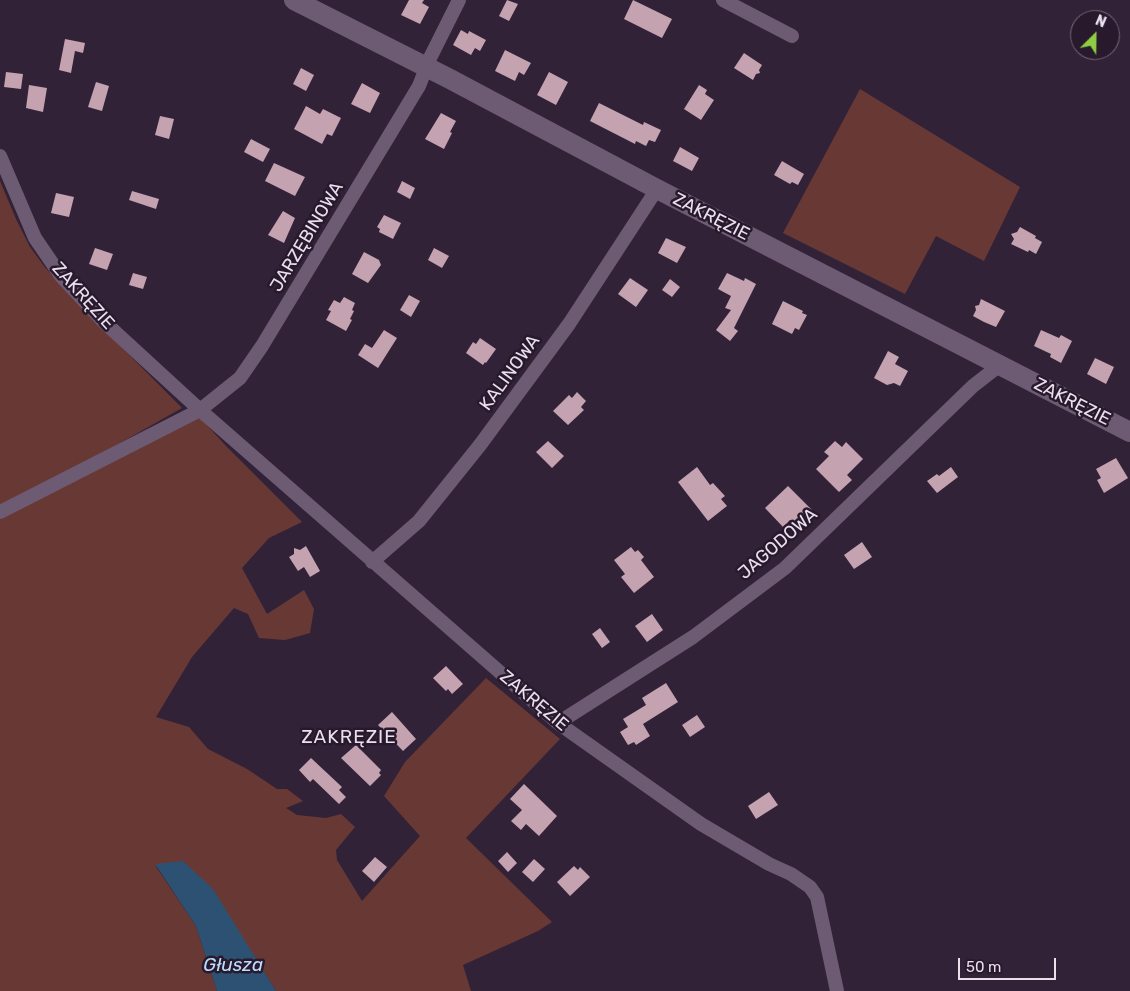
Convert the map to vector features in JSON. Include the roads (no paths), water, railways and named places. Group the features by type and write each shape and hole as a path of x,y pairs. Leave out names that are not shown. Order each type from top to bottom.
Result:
{"street":[{"name":"ZAKRĘZIE","path":"294,0 1130,432"},
{"name":"JARZĘBINOWA","path":"200,410 240,378 262,346 419,86 459,0"},
{"path":"723,0 792,36"},
{"name":"ZAKRĘZIE","path":"0,156 35,238 61,276 102,320 200,410 558,723 701,824 791,874 810,887 817,898 837,991"},
{"name":"KALINOWA","path":"372,562 420,521 480,445 568,324 657,189"},
{"name":"JAGODOWA","path":"558,723 693,637 785,568 973,386 1000,364"},
{"path":"0,512 200,410"}],"water":[{"name":"Głusza","path":"183,861 213,889 276,991 217,991 196,926 155,864"}],"district":[{"name":"ZAKRĘZIE","path":"349,738"}]}
